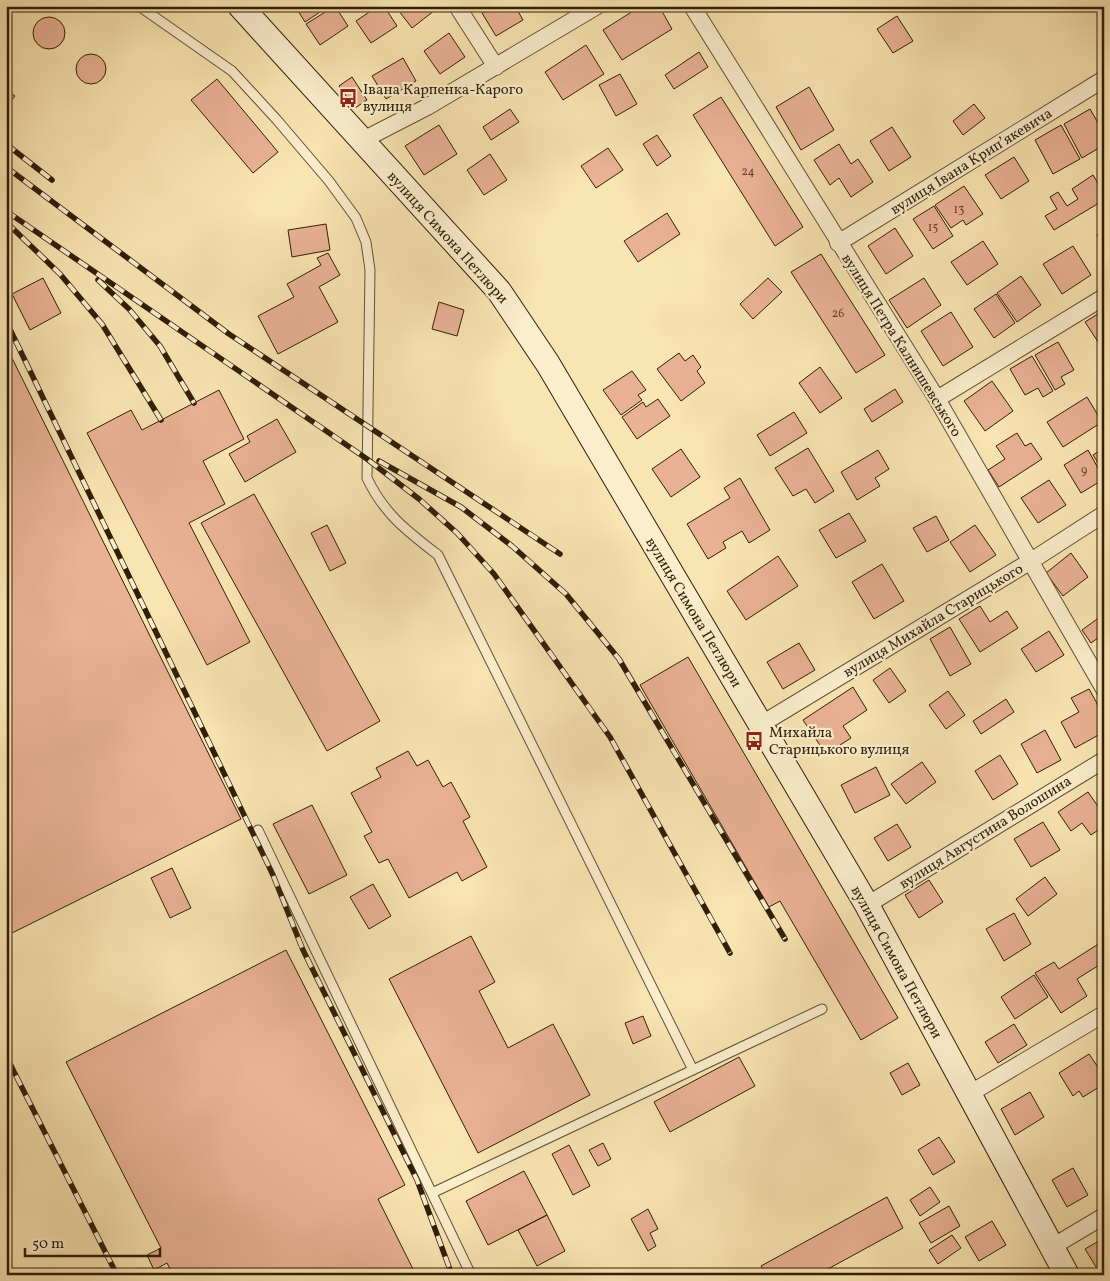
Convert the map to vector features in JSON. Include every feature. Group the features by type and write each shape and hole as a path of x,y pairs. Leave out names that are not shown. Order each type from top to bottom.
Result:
{"main road":[{"name":"вулиця Симона Петлюри","path":"240,6 499,291 548,364 866,905 1067,1275"}],"street":[{"path":"456,6 496,66"},
{"path":"361,141 427,107 597,6"},
{"name":"вулиця Петра Калнишевського","path":"692,6 937,400 1104,689"},
{"name":"вулиця Івана Крипʼякевича","path":"838,243 1104,79"},
{"path":"937,400 1104,297"},
{"name":"вулиця Михайла Старицького","path":"760,725 1104,514"},
{"name":"вулиця Августина Волошина","path":"866,905 1104,760"},
{"path":"969,1094 1104,1014"},
{"path":"1052,1247 1104,1216"}],"lane":[{"path":"139,6 232,71 323,174 356,218 366,242 370,270 367,478 377,499 400,525 438,555 692,1070"},
{"path":"258,830 471,1275"},
{"path":"432,1193 822,1009"}],"building":[{"path":"295,6 329,6 305,22"},
{"path":"335,6 348,26 320,45 306,24"},
{"path":"378,6 384,6 397,26 371,43 356,21"},
{"path":"395,6 439,6 439,7 412,28"},
{"path":"494,6 515,6 523,20 496,36 482,13"},
{"path":"641,6 659,6 672,29 622,60 603,30"},
{"path":"897,16 913,41 893,53 877,29"},
{"path":"49,17 60,22 65,33 60,44 49,49 38,44 33,33 38,22"},
{"path":"449,33 465,57 440,74 424,51"},
{"path":"586,45 604,74 563,100 545,72"},
{"path":"699,52 708,67 674,89 665,75"},
{"path":"91,54 102,58 106,69 102,80 91,84 80,80 76,69 80,58"},
{"path":"403,58 416,81 386,99 372,76"},
{"path":"620,74 637,104 616,116 599,85"},
{"path":"352,77 367,100 355,108 339,86"},
{"path":"217,79 278,152 253,173 191,100"},
{"path":"809,87 834,130 801,150 776,107"},
{"path":"6,89 15,96 6,107"},
{"path":"721,97 803,227 775,246 693,115"},
{"path":"974,104 985,118 963,135 953,121"},
{"path":"510,109 519,122 491,140 483,127"},
{"path":"1090,109 1104,133 1104,145 1082,158 1064,124"},
{"path":"439,125 457,154 424,175 405,146"},
{"path":"1061,125 1080,159 1053,174 1035,140"},
{"path":"892,127 911,157 889,171 870,141"},
{"path":"657,135 671,156 657,166 643,144"},
{"path":"839,144 851,164 858,159 873,182 851,197 839,178 830,185 814,160"},
{"path":"608,148 623,170 596,188 581,166"},
{"path":"490,154 507,180 484,195 467,170"},
{"path":"1014,157 1029,181 1001,199 985,175"},
{"path":"1093,175 1104,193 1104,200 1054,230 1045,216 1057,209 1050,197 1058,192 1067,206 1078,199 1072,189"},
{"path":"964,186 983,214 966,225 963,220 951,228 935,205"},
{"path":"934,206 953,236 933,249 913,219"},
{"path":"667,213 680,234 638,262 624,241"},
{"path":"326,224 330,250 292,257 288,230"},
{"path":"895,228 913,256 886,274 868,246"},
{"path":"1104,232 1104,246 1097,235"},
{"path":"983,241 998,264 967,285 951,262"},
{"path":"1073,246 1091,275 1062,294 1043,264"},
{"path":"328,253 340,275 319,287 338,322 278,354 258,316 294,297 287,284 321,265 317,258"},
{"path":"821,254 885,355 856,373 791,272"},
{"path":"1021,276 1041,305 1017,322 997,293"},
{"path":"43,278 61,313 30,330 12,294"},
{"path":"768,278 782,292 753,319 740,304"},
{"path":"924,278 941,305 907,328 889,300"},
{"path":"996,294 1015,323 994,338 974,309"},
{"path":"439,302 464,310 457,336 432,329"},
{"path":"1104,310 1104,351 1085,322"},
{"path":"951,312 973,347 943,366 921,331"},
{"path":"1058,342 1074,370 1061,377 1065,384 1055,390 1035,355"},
{"path":"6,346 241,819 6,936"},
{"path":"679,353 685,361 693,355 701,367 697,371 705,383 681,401 657,369"},
{"path":"1032,356 1053,391 1043,397 1038,388 1025,395 1010,369"},
{"path":"820,367 842,398 820,413 799,383"},
{"path":"632,371 646,390 638,395 642,400 621,415 603,390"},
{"path":"992,381 1013,411 985,431 964,401"},
{"path":"895,389 903,402 872,422 864,409"},
{"path":"219,390 244,439 203,461 225,504 189,523 250,642 207,665 87,433 131,410 142,430"},
{"path":"1087,397 1102,422 1063,447 1047,422"},
{"path":"658,399 670,416 637,439 622,417 643,402 646,407"},
{"path":"794,412 807,433 770,456 757,435"},
{"path":"277,419 296,452 245,482 229,454 250,442 247,436"},
{"path":"1017,433 1025,446 1031,443 1042,459 999,487 988,470 1005,459 996,446"},
{"path":"808,448 834,491 815,503 806,489 793,496 775,468"},
{"path":"1104,448 1104,472 1093,455"},
{"path":"681,449 700,477 671,497 652,469"},
{"path":"878,450 889,469 875,478 880,486 857,500 841,472"},
{"path":"1088,450 1104,479 1081,493 1064,465"},
{"path":"740,478 770,530 749,543 742,531 723,542 726,548 708,559 687,524 730,498 724,488"},
{"path":"1049,480 1066,505 1038,523 1021,498"},
{"path":"254,494 380,721 327,751 201,523"},
{"path":"849,513 866,541 836,558 819,530"},
{"path":"936,516 949,540 927,552 913,528"},
{"path":"327,525 346,563 330,571 311,533"},
{"path":"975,525 996,555 970,572 950,542"},
{"path":"1071,553 1088,577 1063,596 1046,573"},
{"path":"778,556 798,586 746,620 727,591"},
{"path":"882,564 904,601 874,619 852,582"},
{"path":"980,606 990,622 1007,611 1018,628 980,652 959,619"},
{"path":"1104,614 1104,637 1102,635 1091,643 1082,630"},
{"path":"950,627 971,664 950,676 930,639"},
{"path":"1049,631 1064,655 1036,672 1021,649"},
{"path":"799,643 815,670 783,689 767,662"},
{"path":"688,657 898,1018 861,1040 780,901 769,907 640,685"},
{"path":"890,668 906,691 889,703 873,680"},
{"path":"853,687 867,710 843,726 851,738 826,754 803,720"},
{"path":"1089,689 1104,716 1104,732 1075,748 1061,722 1079,712 1071,698"},
{"path":"948,691 965,715 946,729 929,705"},
{"path":"1006,699 1014,712 981,734 973,721"},
{"path":"1045,730 1061,760 1037,773 1021,744"},
{"path":"408,751 417,766 428,760 443,787 451,782 470,817 463,821 487,867 462,881 457,872 409,898 388,859 379,863 364,836 372,832 351,793 381,777 376,768"},
{"path":"1000,755 1018,784 993,800 975,771"},
{"path":"922,762 936,782 906,804 891,784"},
{"path":"876,767 890,795 855,813 841,785"},
{"path":"1088,792 1104,815 1104,826 1091,835 1082,823 1071,831 1058,812"},
{"path":"312,805 347,875 309,894 273,824"},
{"path":"1043,822 1060,850 1031,867 1014,839"},
{"path":"897,824 911,847 888,861 874,838"},
{"path":"172,868 191,908 170,918 151,878"},
{"path":"1045,877 1057,894 1028,916 1016,899"},
{"path":"929,880 943,902 919,918 905,895"},
{"path":"373,884 391,916 369,929 350,897"},
{"path":"1014,913 1031,944 1004,961 986,929"},
{"path":"471,936 495,982 479,991 508,1048 553,1024 590,1095 478,1153 389,979"},
{"path":"1100,943 1104,949 1104,962 1077,979 1087,996 1061,1013 1035,973 1054,962 1059,969"},
{"path":"286,950 405,1185 378,1199 416,1275 173,1275 167,1263 154,1270 147,1255 161,1248 66,1062"},
{"path":"1034,975 1048,997 1015,1019 1001,997"},
{"path":"643,1016 651,1036 633,1044 625,1023"},
{"path":"1014,1024 1027,1045 998,1063 985,1042"},
{"path":"1089,1054 1104,1076 1104,1084 1083,1097 1079,1091 1073,1096 1059,1073"},
{"path":"739,1057 755,1086 670,1132 654,1102"},
{"path":"908,1063 920,1085 902,1095 890,1073"},
{"path":"1030,1092 1044,1117 1015,1135 1001,1109"},
{"path":"939,1137 955,1162 933,1175 918,1150"},
{"path":"603,1143 611,1159 598,1166 589,1150"},
{"path":"569,1145 590,1186 573,1195 552,1154"},
{"path":"1073,1168 1088,1195 1067,1207 1052,1180"},
{"path":"524,1171 547,1215 488,1245 466,1201"},
{"path":"930,1187 940,1202 920,1216 910,1200"},
{"path":"887,1197 903,1228 817,1275 766,1275 761,1266"},
{"path":"949,1206 960,1226 931,1243 919,1223"},
{"path":"648,1209 658,1229 650,1233 656,1246 648,1251 631,1219"},
{"path":"547,1215 565,1251 537,1266 518,1230"},
{"path":"992,1221 1006,1245 979,1261 965,1237"},
{"path":"952,1235 961,1248 938,1264 929,1250"},
{"path":"1104,1238 1104,1275 1101,1275 1085,1249"}],"railway":[{"path":"6,144 52,180"},
{"path":"6,167 229,334 560,554"},
{"path":"6,211 367,459 419,499 457,533 494,574 610,737 730,953"},
{"path":"6,222 60,274 102,324 161,420"},
{"path":"98,280 129,309 160,346 194,403"},
{"path":"6,321 273,875 303,950 417,1180 452,1275"},
{"path":"379,461 461,507 512,546 566,594 619,659 785,939"},
{"path":"6,1056 117,1275"}],"place":[{"name":"Івана Карпенка-Карого вулиця","path":"348,98"},
{"name":"Михайла Старицького вулиця","path":"754,741"}]}
